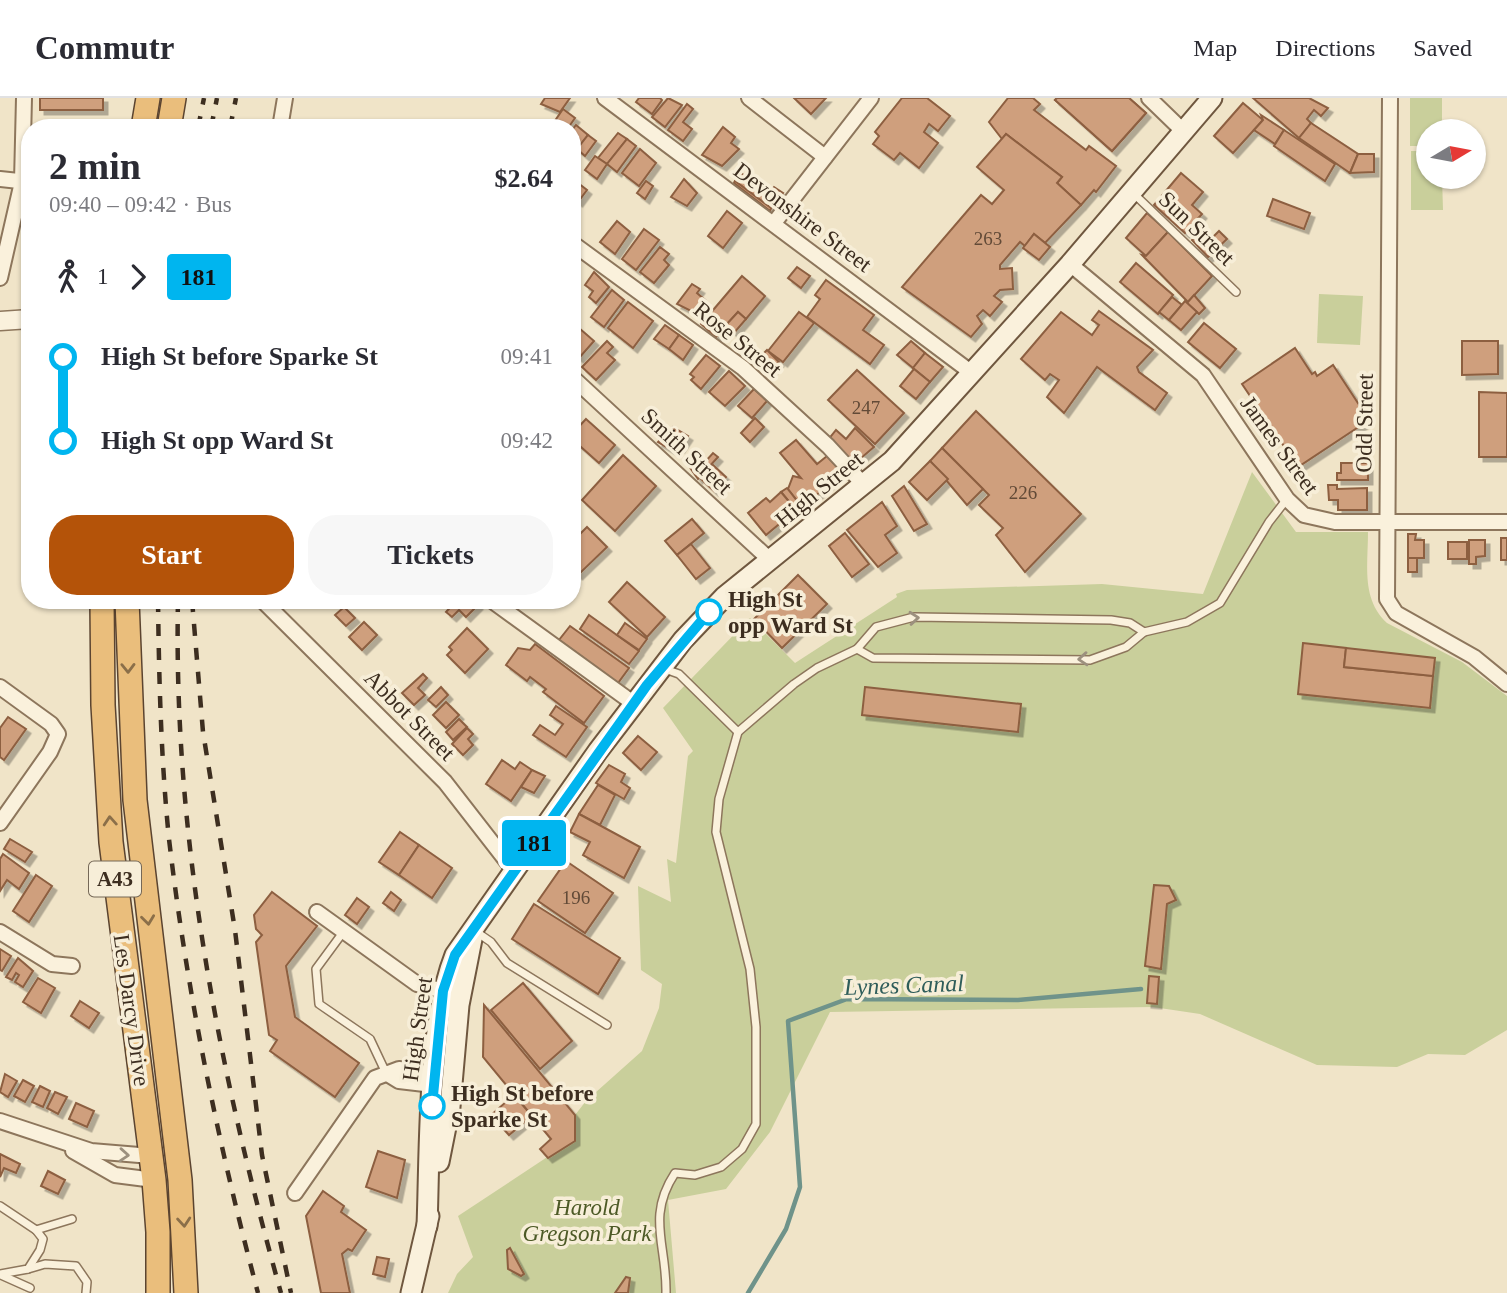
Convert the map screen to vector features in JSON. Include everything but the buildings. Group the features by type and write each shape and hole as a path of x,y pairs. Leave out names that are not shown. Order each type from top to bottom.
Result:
{"highway":[{"path":"144,119 148,98"},
{"path":"170,119 174,98"},
{"name":"Les Darcy Drive","path":"102,609 103,705 111,842 154,1180 158,1232 158,1293"},
{"name":"Les Darcy Drive","path":"127,609 135,800 180,1180 186,1293"},
{"path":"151,1156 177,1154"},
{"path":"154,1180 180,1180"}],"main road":[{"name":"High Street","path":"427,1226 443,991 455,955 660,667 712,610 892,461 1070,264 1212,98"},
{"name":"High Street","path":"411,1293 450,1107 459,1005 475,930"},
{"path":"441,1150 436,1080 459,1005"}],"street":[{"path":"24,98 24,119"},
{"path":"282,119 285,98"},
{"name":"Devonshire Street","path":"605,98 972,373"},
{"path":"749,98 825,157"},
{"path":"774,223 871,98"},
{"path":"1149,98 1182,130"},
{"name":"Odd Street","path":"1390,98 1384,576 1390,607 1474,657 1507,684"},
{"path":"0,178 21,181"},
{"path":"0,278 21,200"},
{"name":"Rose Street","path":"581,250 743,368 828,446 864,485"},
{"name":"James Street","path":"1070,264 1203,375 1287,499 1304,515 1314,519 1386,523 1507,522"},
{"path":"0,321 21,320"},
{"name":"Smith Street","path":"581,385 770,560"},
{"name":"Abbot Street","path":"271,609 445,782 515,872"},
{"path":"503,609 633,703"},
{"path":"0,687 51,724 58,734 50,752 2,816"},
{"path":"317,912 417,984 443,991"},
{"path":"0,932 52,964 72,966"},
{"path":"295,1193 372,1082 386,1073 399,1081 436,1080"},
{"path":"0,1121 92,1151 151,1156"},
{"path":"50,1138 115,1175 154,1180"}],"lane":[{"name":"Sun Street","path":"1132,192 1236,292"},
{"path":"858,649 873,658 1090,660 1126,646 1144,632 1187,622 1220,603 1269,522 1287,499"},
{"path":"666,1293 659,1230 662,1194 675,1172 695,1175 721,1167 742,1149 756,1124 756,1027 750,970 716,832 719,799 738,732 806,676 858,649 876,627 915,617 1111,620 1130,623 1144,632"},
{"path":"660,667 679,674 738,732"},
{"path":"475,930 491,942 507,963 607,1025"},
{"path":"344,931 316,969 319,1004 370,1039 386,1073"},
{"path":"0,1206 36,1230 43,1239 40,1250 28,1269"},
{"path":"36,1230 72,1219"},
{"path":"0,1274 45,1264 76,1266 88,1282 86,1293"},
{"path":"0,1274 30,1288"}],"green space":[{"path":"1410,98 1442,98 1442,119 1416,119 1416,146 1410,146"},
{"path":"1411,151 1416,151 1416,189 1442,189 1443,210 1411,210"},
{"path":"1319,294 1363,296 1360,345 1317,343"},
{"name":"Harold Gregson Park","path":"1252,472 1296,532 1368,532 1368,581 1373,603 1379,614 1387,623 1462,662 1507,696 1507,1030 1465,1055 1428,1054 1397,1067 1317,1065 1200,1014 1153,1007 830,1012 770,1132 726,1189 668,1200 676,1293 448,1293 457,1274 473,1257 458,1216 573,1140 575,1115 586,1101 642,1051 659,1008 662,984 641,970 638,886 671,902 667,859 676,863 688,756 693,751 663,708 750,618 795,663 897,597 896,594 907,590 1102,584 1203,594"}],"waterway":[{"name":"Lynes Canal","path":"748,1293 786,1229 800,1187 788,1021 847,999 1018,1000 1141,989"}],"railway":[{"path":"200,119 204,98"},
{"path":"213,119 217,98"},
{"path":"232,119 236,98"},
{"path":"158,609 164,780 176,897 205,1068 258,1293"},
{"path":"178,609 178,688 183,776 204,950 238,1123 281,1293"},
{"path":"193,609 203,732 235,930 262,1155 291,1293"}],"bus line":[{"name":"181","path":"432,1106 443,991 455,955 660,667 709,612"}],"place":[{"name":"High St opp Ward St","path":"709,612"},
{"name":"High St before Sparke St","path":"432,1106"}]}
